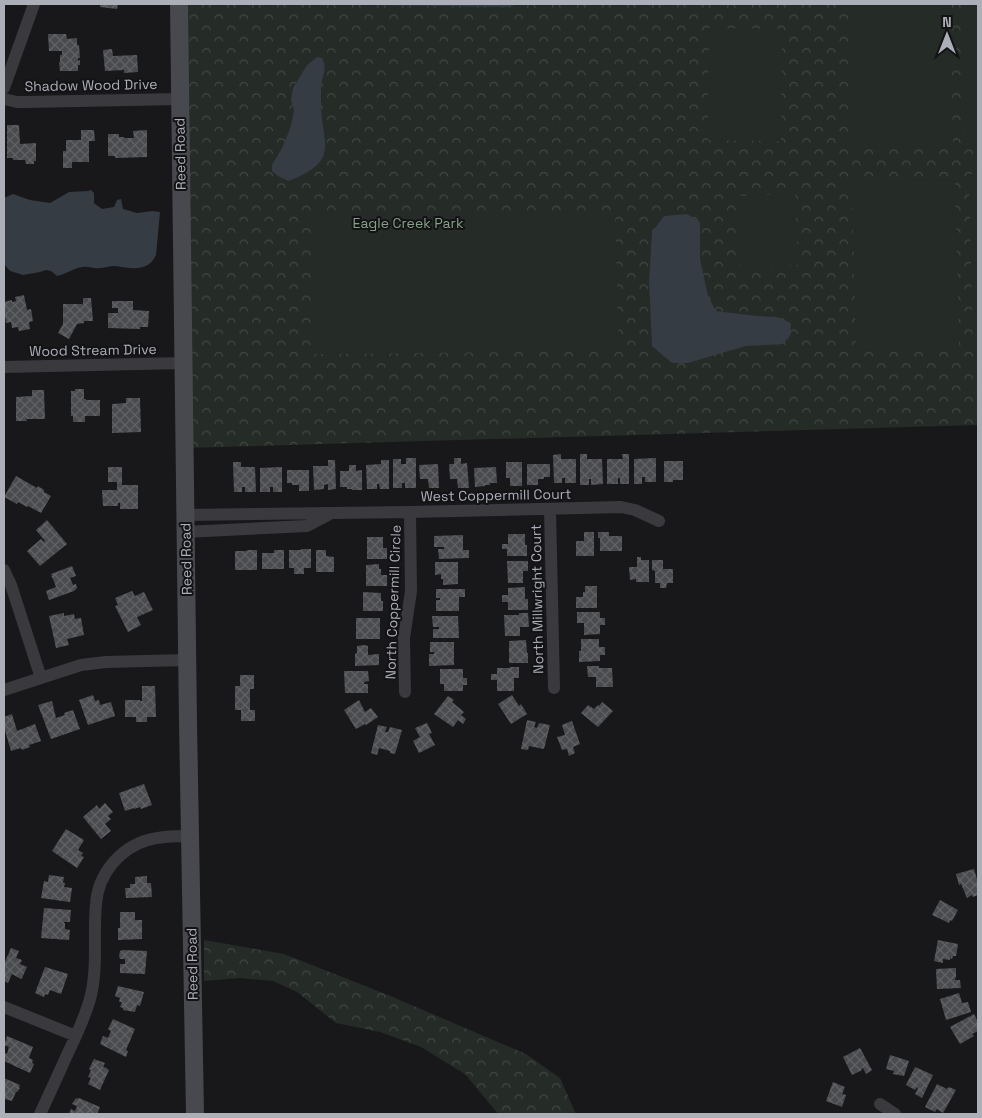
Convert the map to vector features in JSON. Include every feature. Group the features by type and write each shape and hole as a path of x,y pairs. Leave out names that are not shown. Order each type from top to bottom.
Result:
{"main road":[{"name":"Reed Road","path":"178,4 195,1114"}],"street":[{"path":"4,88 34,4"},
{"name":"Shadow Wood Drive","path":"4,99 17,102 180,99"},
{"name":"Wood Stream Drive","path":"4,367 183,363"},
{"name":"West Coppermill Court","path":"185,523 307,526 331,513 550,508 621,508 635,510 659,520"},
{"name":"North Millwright Court","path":"550,508 554,688"},
{"name":"North Coppermill Circle","path":"405,692 404,638 411,591 410,512"},
{"path":"4,570 11,585 41,678"},
{"path":"4,690 81,665 106,662 187,660"},
{"path":"40,1114 76,1036 93,985 96,950 96,900 101,881 121,854 138,844 147,840 190,836"},
{"path":"4,1007 76,1036"},
{"path":"880,1104 895,1114"}],"green space":[{"name":"Eagle Creek Park","path":"181,4 978,4 978,425 186,448"},
{"path":"848,4 949,4 953,146 852,148"},
{"path":"963,4 978,4 978,144 965,144"},
{"path":"709,28 782,29 781,141 708,140"},
{"path":"969,174 978,174 978,347 973,348"},
{"path":"955,180 959,347 856,350 852,182"},
{"path":"795,194 798,265 740,267 738,196"},
{"path":"615,211 619,351 312,354 314,215"},
{"path":"204,940 284,954 388,995 526,1054 560,1078 576,1114 498,1114 465,1074 421,1047 380,1032 336,1023 297,992 273,981 240,978 204,981"}],"shaded area":[{"path":"367,4 516,4 510,7"},
{"path":"317,57 322,58 325,66 321,84 325,143 323,157 312,169 288,181 272,171 272,165 290,129 294,111 291,100 293,88 307,65"},
{"path":"91,190 94,193 94,203 102,209 114,207 117,200 121,199 123,209 137,213 160,212 156,255 153,261 148,265 138,268 115,266 85,267 57,276 51,271 46,270 23,275 10,271 4,264 4,198 13,194 30,200 50,203 69,192"},
{"path":"687,214 700,222 700,259 708,296 716,311 777,317 791,323 790,336 783,344 746,346 688,363 672,363 652,346 649,281 652,232 664,216"}],"building":[{"path":"100,4 118,4 117,9 100,7"},
{"path":"48,34 66,34 67,39 77,38 80,58 78,58 80,65 78,65 78,71 60,71 59,62 62,51 49,51"},
{"path":"112,49 113,56 137,55 138,72 124,73 124,70 105,71 103,50"},
{"path":"7,125 19,125 20,144 36,143 36,161 34,161 34,164 26,164 25,160 7,158"},
{"path":"81,130 94,130 95,141 89,141 89,162 72,162 72,168 63,168 63,151 66,151 66,140 81,140"},
{"path":"147,130 147,157 115,158 115,156 108,156 108,134 119,134 119,137 134,138 133,131"},
{"path":"24,295 27,310 31,309 33,321 29,322 30,329 19,331 18,327 12,328 11,322 6,323 4,302 16,301 15,297"},
{"path":"83,298 91,298 93,321 84,321 84,323 77,324 69,339 58,333 63,324 63,304 83,305"},
{"path":"112,301 133,301 133,310 149,311 148,327 140,327 140,329 108,328 108,313 118,313 118,308 112,308"},
{"path":"75,389 84,389 84,399 86,400 100,400 100,416 85,416 85,422 73,422 73,416 71,416 71,391 75,391"},
{"path":"32,390 44,390 45,419 16,421 16,397 32,396"},
{"path":"126,398 140,398 141,432 112,433 112,404 126,403"},
{"path":"561,454 561,459 576,459 576,483 565,483 565,478 562,478 562,483 554,483 553,455"},
{"path":"580,454 587,454 587,459 602,459 603,484 591,485 591,479 589,479 589,485 580,485"},
{"path":"622,454 629,454 629,484 620,484 620,478 618,478 618,484 607,484 607,459 623,459"},
{"path":"406,458 416,458 416,488 405,488 405,483 402,483 402,488 393,488 393,459 401,459 401,464 406,464"},
{"path":"454,458 461,458 461,464 467,463 469,488 458,488 457,479 450,479 449,464 454,464"},
{"path":"656,458 656,482 645,482 645,477 642,477 642,484 634,484 634,459"},
{"path":"328,460 335,460 336,489 328,490 328,484 324,485 324,489 314,490 313,466 328,466"},
{"path":"381,460 389,460 389,489 380,489 379,484 377,484 377,489 367,489 366,465 381,464"},
{"path":"664,461 683,461 683,480 664,482"},
{"path":"233,462 241,462 241,467 255,467 256,492 245,492 245,487 242,487 242,492 234,492"},
{"path":"506,462 522,462 522,486 510,486 510,478 506,478"},
{"path":"438,464 439,488 429,488 428,479 420,479 419,465"},
{"path":"527,464 550,464 550,477 538,479 538,485 527,485"},
{"path":"349,465 356,465 356,471 362,470 362,490 340,487 340,471 349,471"},
{"path":"108,467 122,467 122,485 138,485 138,509 120,509 120,503 118,503 118,506 103,506 102,490 117,490 117,482 108,482"},
{"path":"282,467 282,492 273,492 273,487 270,487 270,492 260,492 260,468"},
{"path":"496,467 497,483 475,487 474,468"},
{"path":"287,470 309,470 309,491 299,491 299,485 287,483"},
{"path":"16,476 37,488 38,486 51,496 41,513 4,497"},
{"path":"47,520 67,544 40,566 27,551 41,539 45,541 36,530"},
{"path":"584,532 594,532 594,556 576,556 576,541 584,541"},
{"path":"598,532 609,532 609,536 622,536 622,551 600,551"},
{"path":"508,534 525,534 527,556 507,556 507,549 502,549 502,544 508,544"},
{"path":"463,535 463,550 469,550 469,558 439,559 438,549 444,549 444,547 434,547 434,536"},
{"path":"367,537 383,537 383,548 387,548 387,559 367,559"},
{"path":"311,549 311,568 304,568 304,574 294,574 294,568 289,568 289,550"},
{"path":"257,550 257,570 235,570 235,551"},
{"path":"274,550 284,550 284,569 262,569 262,553 274,553"},
{"path":"316,550 326,550 326,556 334,557 334,572 316,572"},
{"path":"637,557 641,557 641,560 649,560 649,582 636,582 636,579 630,580 629,567 637,567"},
{"path":"652,560 663,560 663,569 673,569 673,583 667,583 666,588 660,588 660,583 655,583 655,571 652,570"},
{"path":"507,561 528,561 528,571 523,571 523,583 508,583"},
{"path":"435,562 458,562 458,584 443,585 441,574 435,575"},
{"path":"379,564 381,575 387,575 387,586 366,586 366,565"},
{"path":"72,566 76,576 70,578 73,585 76,584 77,588 74,591 49,600 46,591 56,587 51,574"},
{"path":"585,586 597,586 597,608 576,608 576,597 583,597"},
{"path":"525,587 525,599 528,599 528,610 508,610 508,602 502,602 502,595 508,595 508,588"},
{"path":"436,589 465,589 465,597 459,597 459,611 436,611 436,600 440,600 440,598 436,598"},
{"path":"132,591 135,596 144,592 153,610 137,617 141,625 128,632 115,606 118,605 115,598"},
{"path":"363,592 381,593 383,611 363,611"},
{"path":"577,612 600,612 600,618 605,618 605,625 600,625 600,634 584,635 584,623 577,623"},
{"path":"64,613 64,616 74,614 75,619 81,618 84,635 67,639 69,645 56,648 49,616"},
{"path":"519,613 528,613 529,627 520,627 520,636 505,636 504,615 519,615"},
{"path":"432,616 458,616 459,638 433,638 433,629 439,629 439,627 433,627"},
{"path":"356,618 380,618 380,639 356,639"},
{"path":"581,639 599,639 599,647 605,647 605,655 600,655 600,661 579,662"},
{"path":"526,640 528,663 509,663 509,641"},
{"path":"430,642 454,642 454,665 429,666 429,654 434,654 434,652 430,652"},
{"path":"357,646 368,646 368,655 379,654 379,665 355,666"},
{"path":"587,666 612,668 613,687 596,687 596,677 588,677"},
{"path":"519,667 519,678 514,678 514,691 497,691 497,680 491,680 491,674 497,674 497,668"},
{"path":"440,669 463,669 463,678 467,678 467,685 463,685 463,691 444,691 444,684 440,684"},
{"path":"344,671 368,671 369,681 364,682 364,684 368,684 368,693 345,693"},
{"path":"240,675 254,675 254,689 250,689 250,710 255,710 255,721 241,721 241,710 235,710 235,686 240,686"},
{"path":"142,686 155,686 156,717 147,717 147,722 136,722 136,717 125,717 125,700 142,701"},
{"path":"93,695 95,701 99,700 100,705 111,702 115,716 88,725 79,700"},
{"path":"512,695 527,714 511,724 498,704"},
{"path":"448,696 464,712 461,715 466,719 463,724 458,720 453,727 434,714"},
{"path":"359,700 365,712 371,708 378,717 356,729 344,710"},
{"path":"52,701 56,718 73,710 80,729 51,739 38,705"},
{"path":"602,702 613,711 598,727 581,713 588,705 594,709"},
{"path":"12,714 17,731 35,724 41,741 29,745 30,747 22,750 21,748 11,751 4,727 4,717"},
{"path":"527,720 536,722 534,727 537,728 539,723 550,725 544,749 529,746 528,750 521,749"},
{"path":"572,721 580,744 573,747 575,753 569,756 567,749 562,750 557,737 565,735 562,725"},
{"path":"427,723 432,733 429,734 435,745 419,753 413,741 420,737 415,728"},
{"path":"378,725 387,727 385,732 388,732 390,727 402,730 395,754 379,748 377,755 371,753"},
{"path":"144,784 152,805 141,809 140,807 125,811 119,793"},
{"path":"105,803 113,812 108,816 111,819 105,824 111,831 101,839 83,817 97,805 99,809"},
{"path":"66,829 84,840 78,850 83,853 81,856 84,857 77,868 52,851"},
{"path":"974,869 978,883 978,895 973,897 972,895 967,898 961,884 959,885 956,874"},
{"path":"49,875 64,877 64,887 72,888 70,902 41,898 44,881 48,882"},
{"path":"147,876 147,883 151,883 152,897 126,898 125,888 130,888 130,884 135,884 135,877"},
{"path":"940,900 958,910 949,923 932,915"},
{"path":"44,908 71,910 70,922 64,922 65,929 70,930 69,940 41,938"},
{"path":"120,912 135,912 135,920 142,920 142,939 118,940"},
{"path":"938,940 958,944 956,956 953,956 952,959 950,958 950,960 943,959 943,963 934,961"},
{"path":"11,948 19,951 16,958 22,960 20,964 27,967 21,979 12,974 8,983 4,981 4,964"},
{"path":"120,951 147,951 145,974 120,973 120,964 125,964 125,959 120,959 119,956"},
{"path":"45,967 68,974 61,994 50,990 48,995 45,994 44,997 35,993"},
{"path":"956,968 955,980 960,980 961,988 937,989 936,969"},
{"path":"118,986 144,992 140,1006 137,1005 135,1012 123,1010 120,1007 122,1002 119,1002 120,998 115,996"},
{"path":"959,993 962,1003 968,1002 971,1012 946,1020 940,999"},
{"path":"974,1014 978,1022 978,1031 972,1034 974,1036 960,1044 950,1027"},
{"path":"113,1019 135,1029 126,1050 128,1051 126,1057 100,1044 103,1036 108,1038 111,1031 108,1029"},
{"path":"7,1036 33,1047 29,1058 33,1060 32,1063 34,1064 30,1073 4,1061 5,1053 7,1054 9,1047 4,1045"},
{"path":"860,1048 872,1070 866,1074 863,1068 852,1075 843,1057"},
{"path":"890,1055 909,1061 904,1076 893,1074 894,1071 886,1069"},
{"path":"94,1059 105,1063 103,1067 109,1070 100,1090 88,1084 91,1078 88,1077 91,1070 89,1069"},
{"path":"915,1067 933,1075 922,1098 915,1094 917,1087 915,1090 906,1085"},
{"path":"4,1078 20,1085 12,1101 5,1099 4,1102"},
{"path":"833,1082 845,1087 842,1094 846,1095 842,1107 826,1101"},
{"path":"937,1084 947,1089 949,1087 956,1090 943,1113 937,1109 935,1112 925,1107"},
{"path":"76,1098 100,1107 97,1114 69,1114 71,1109 75,1111 77,1106 72,1104"}]}
